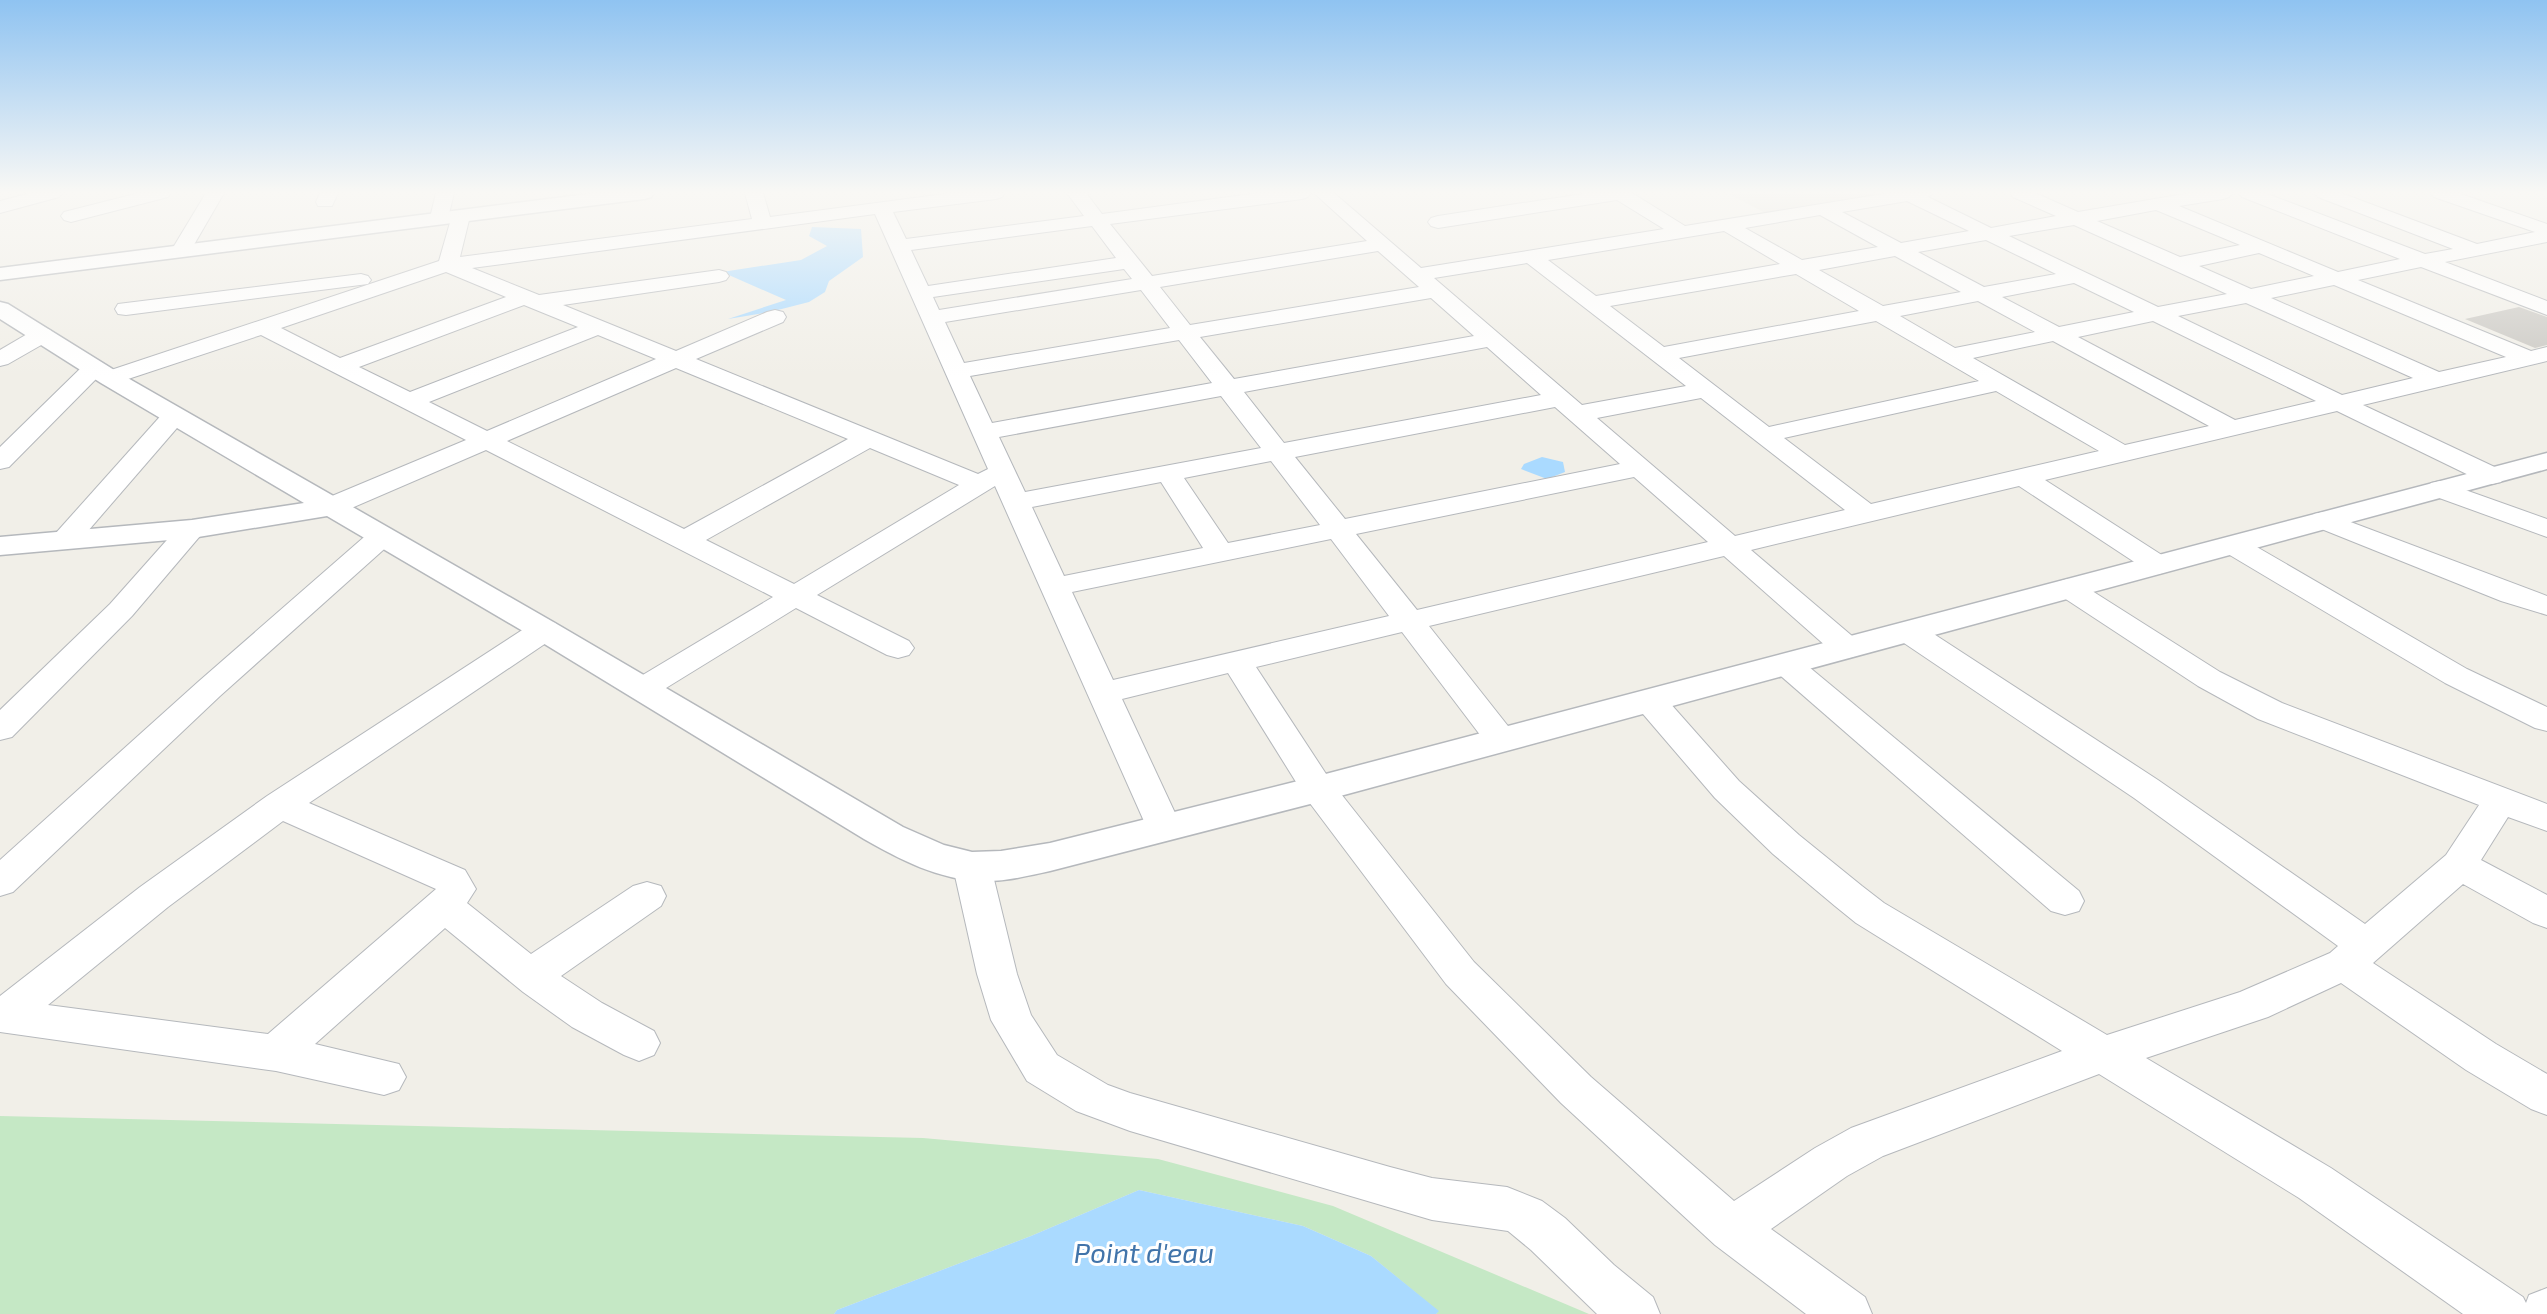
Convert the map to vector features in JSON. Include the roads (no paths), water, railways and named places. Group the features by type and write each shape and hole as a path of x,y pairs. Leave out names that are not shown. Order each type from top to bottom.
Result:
{"street":[{"path":"0,274 155,254"},
{"path":"439,268 442,254"},
{"path":"126,309 540,254"},
{"path":"903,254 984,432 991,478"},
{"path":"1124,254 1502,740"},
{"path":"932,318 1323,254"},
{"path":"1391,254 1847,648"},
{"path":"956,371 1185,333 1424,283 1522,254"},
{"path":"1545,254 1592,303 1867,514"},
{"path":"1778,254 2122,454"},
{"path":"1592,303 1873,254"},
{"path":"1906,254 2232,428"},
{"path":"2032,254 2492,476"},
{"path":"2156,254 2437,380"},
{"path":"2178,264 2225,254"},
{"path":"2278,254 2538,356"},
{"path":"2285,257 2299,254"},
{"path":"2407,254 2547,309"},
{"path":"1952,355 2459,254"},
{"path":"920,292 1130,262"},
{"path":"0,461 102,373 262,327 439,268 531,299 869,438 991,478 1016,502 1164,828"},
{"path":"339,366 531,299 719,276"},
{"path":"1660,355 2077,276"},
{"path":"0,309 174,416 544,630 902,843 943,859 972,867 1008,865 1050,857 1318,789 2547,461"},
{"path":"1,548 192,529 330,507 775,317"},
{"path":"262,327 898,648"},
{"path":"410,401 598,327"},
{"path":"0,359 42,335"},
{"path":"984,432 1490,340"},
{"path":"1102,693 2538,356"},
{"path":"1765,435 2001,384"},
{"path":"1016,502 1278,452 1567,406 1705,390"},
{"path":"65,540 174,416"},
{"path":"685,540 869,438"},
{"path":"1054,587 1639,468"},
{"path":"1168,473 1220,553"},
{"path":"2023,477 2158,565"},
{"path":"642,689 991,478"},
{"path":"2440,489 2547,529"},
{"path":"2324,520 2512,595 2547,606"},
{"path":"0,729 121,610 192,529"},
{"path":"0,882 208,689 381,537"},
{"path":"2233,545 2456,676 2547,720"},
{"path":"2068,588 2209,679 2270,711 2547,818"},
{"path":"3,1016 154,897 280,805 544,630"},
{"path":"1909,632 2146,789 2481,1057 2547,1096"},
{"path":"1237,662 1318,789 1460,973 1576,1090 1732,1229 1847,1314"},
{"path":"1786,664 2065,901"},
{"path":"1648,700 1708,770 1815,871 1851,899 1946,961 2104,1054 2315,1184 2505,1314"},
{"path":"1732,1229 1831,1162 1867,1142 2104,1054 2253,1005 2355,954 2443,881 2458,865 2501,800"},
{"path":"276,1053 444,906 457,889 452,880 280,805"},
{"path":"2458,865 2547,913"},
{"path":"972,867 998,974 1012,1020 1042,1068 1092,1098 1130,1112 1389,1188 1432,1198 1507,1209 1525,1216 1548,1234 1597,1282 1635,1314"},
{"path":"531,975 647,896"},
{"path":"444,906 531,975 607,1029 639,1043"},
{"path":"3,1016 276,1053 384,1077"}],"water":[{"path":"812,254 863,254 863,257 829,281 825,292 809,302 728,319 786,300 722,272 801,260"},
{"path":"1542,457 1563,462 1565,472 1547,479 1521,469 1524,464"},
{"name":"Point d'eau","path":"1139,1190 1303,1226 1371,1256 1439,1311 1436,1314 834,1314 837,1310 1031,1236"}]}
